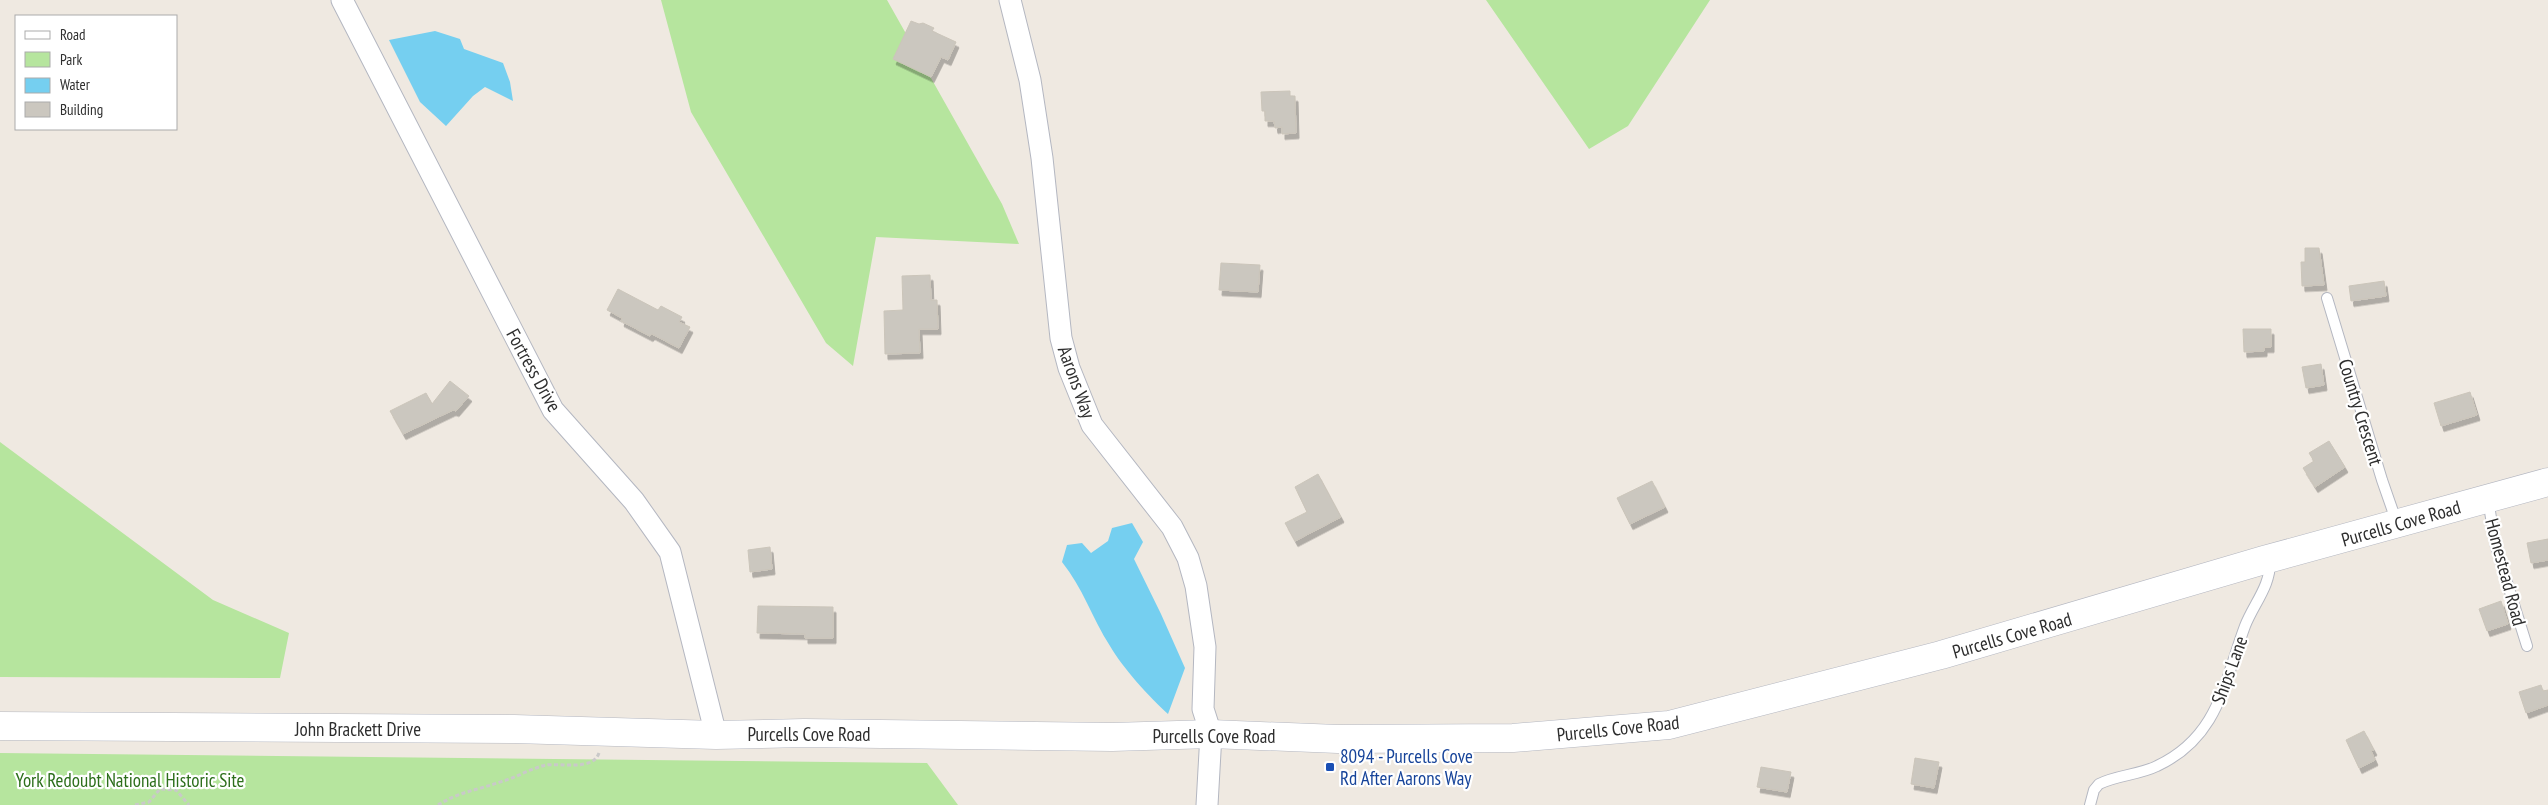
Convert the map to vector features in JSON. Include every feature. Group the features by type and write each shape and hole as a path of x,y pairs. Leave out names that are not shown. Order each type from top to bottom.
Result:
{"main road":[{"name":"Purcells Cove Road","path":"716,735 804,733 1112,737 1211,734 1338,739 1513,738 1669,726 1941,656 2270,559 2548,482"},
{"name":"John Brackett Drive","path":"0,726 514,729 716,735"}],"street":[{"name":"Fortress Drive","path":"342,0 553,410 634,501 670,552 716,735"},
{"name":"Aarons Way","path":"1010,0 1030,80 1042,158 1061,338 1069,368 1092,426 1172,527 1188,558 1202,619 1205,647 1203,709 1211,734"},
{"path":"1208,805 1211,734"}],"lane":[{"name":"Country Crescent","path":"2327,298 2382,480 2398,524"},
{"name":"Homestead Road","path":"2488,499 2496,547 2527,646"},
{"name":"Ships Lane","path":"2090,805 2094,790 2100,784 2159,765 2183,750 2204,728 2225,690 2245,625 2266,586 2269,576 2270,559"}],"path":[{"path":"438,805 456,794 501,782 545,765 591,763 597,758 599,751"},
{"path":"135,805 149,802 160,789 176,790 189,805"}],"green space":[{"path":"661,0 887,0 1002,204 1019,244 876,237 853,366 826,343 691,112"},
{"path":"1486,0 1710,0 1628,126 1589,149"},
{"path":"0,442 213,600 289,633 280,678 0,677"},
{"name":"York Redoubt National Historic Site","path":"0,753 927,763 958,805 0,805"}],"water":[{"path":"435,31 460,39 464,49 503,63 510,82 513,101 485,87 473,96 446,126 420,102 389,40"},
{"path":"1132,523 1143,542 1134,559 1185,668 1168,714 1137,682 1115,654 1076,582 1062,562 1067,545 1082,543 1091,553 1108,541 1112,528"}],"building":[{"path":"911,21 919,24 923,23 934,28 932,31 956,42 948,60 941,57 931,77 893,59"},
{"path":"1290,91 1290,96 1295,96 1296,133 1282,134 1282,127 1275,128 1274,121 1265,121 1265,111 1262,111 1261,92"},
{"path":"2305,248 2319,248 2324,285 2302,286 2301,262 2305,262"},
{"path":"1221,263 1260,265 1258,292 1219,290"},
{"path":"930,275 931,300 937,300 938,329 919,329 920,353 885,354 884,311 903,310 902,276"},
{"path":"2384,281 2386,296 2351,301 2349,286"},
{"path":"618,289 658,310 661,306 682,317 679,322 690,327 679,348 621,321 622,318 607,310"},
{"path":"2243,329 2271,329 2271,347 2264,347 2264,351 2244,352"},
{"path":"2321,364 2324,385 2306,388 2302,367"},
{"path":"450,381 469,396 456,411 453,410 403,434 390,411 426,393 432,404"},
{"path":"2470,392 2477,415 2441,426 2434,403"},
{"path":"2329,441 2345,467 2315,487 2303,468 2314,461 2309,453"},
{"path":"1318,474 1341,517 1295,541 1285,523 1307,512 1295,487"},
{"path":"1652,481 1665,507 1630,524 1617,498"},
{"path":"2548,539 2548,560 2531,563 2527,543"},
{"path":"770,547 772,569 750,572 748,550"},
{"path":"2501,601 2508,624 2487,631 2479,609"},
{"path":"758,606 833,607 833,638 805,638 805,634 757,633"},
{"path":"2541,685 2543,691 2548,690 2548,705 2526,713 2519,692"},
{"path":"2364,731 2374,750 2371,751 2375,760 2359,768 2346,740"},
{"path":"1915,758 1939,762 1934,788 1911,784"},
{"path":"1761,767 1791,772 1787,792 1757,787"}],"place":[{"name":"8094 - Purcells Cove Rd After Aarons Way","path":"1330,767"}]}
